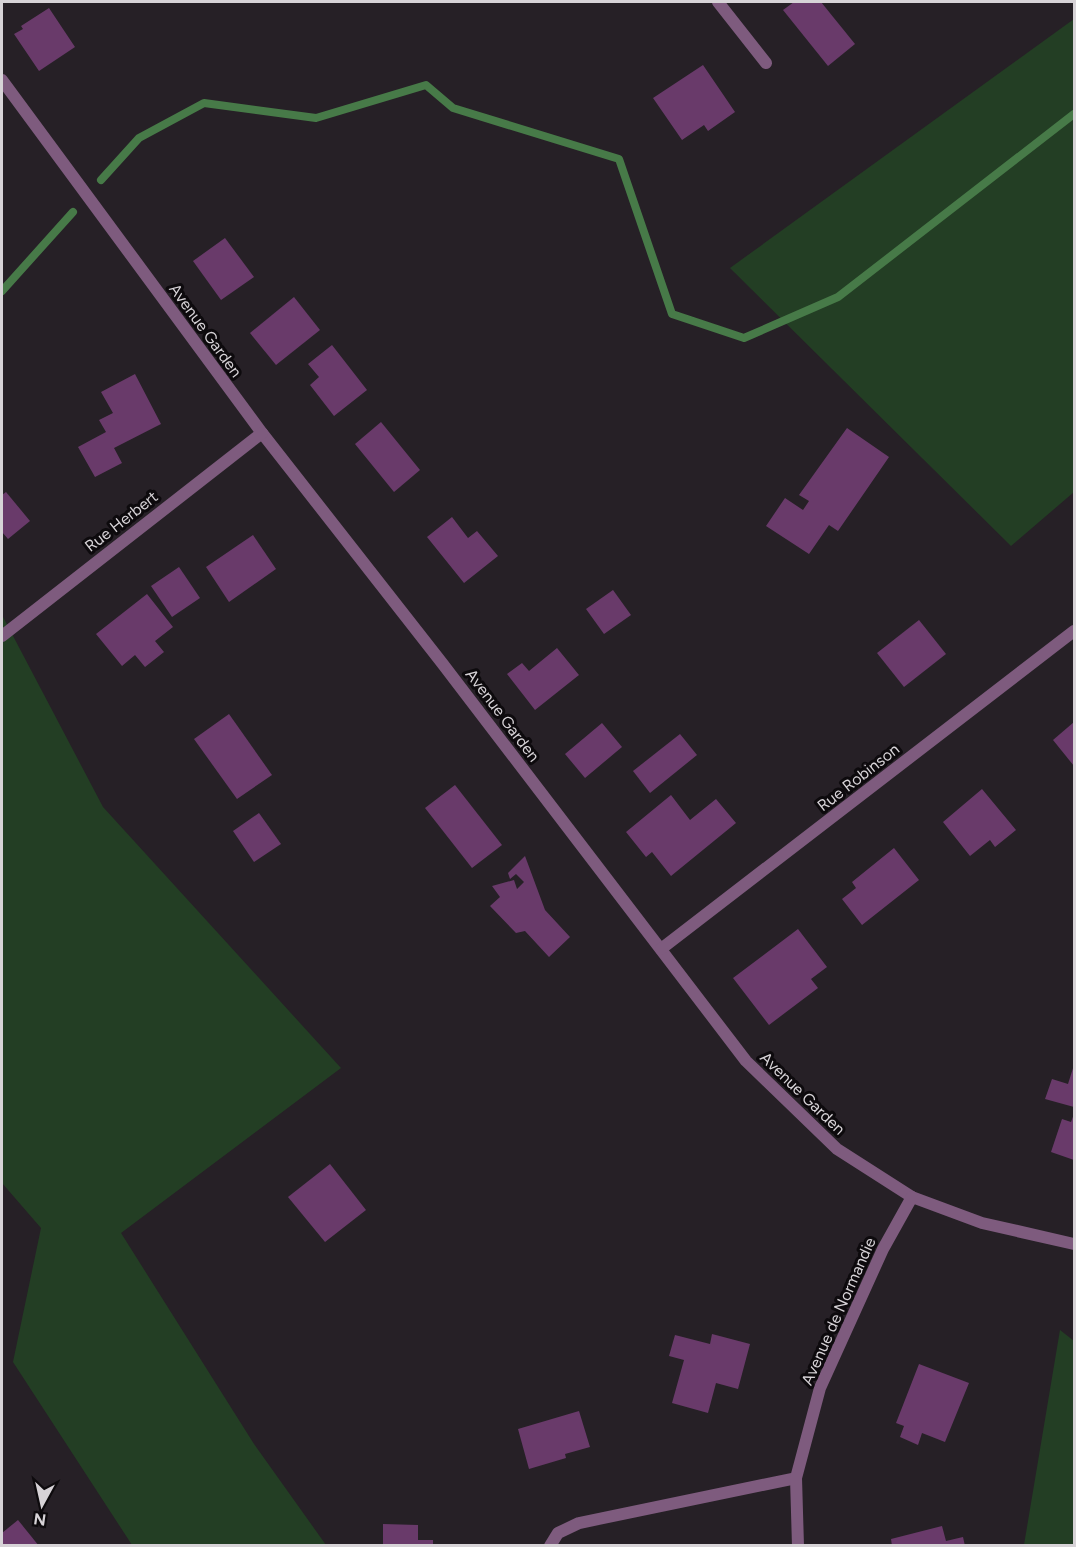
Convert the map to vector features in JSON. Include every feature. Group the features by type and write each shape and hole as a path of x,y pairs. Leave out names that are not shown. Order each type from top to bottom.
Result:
{"street":[{"path":"718,2 766,63"},
{"name":"Avenue Garden","path":"2,80 262,433 442,663 746,1061 837,1149 912,1197 982,1223 1074,1244"},
{"name":"Rue Herbert","path":"2,636 262,433"},
{"name":"Rue Robinson","path":"661,949 1074,631"},
{"name":"Avenue de Normandie","path":"798,1545 796,1479 820,1388 883,1248 912,1197"},
{"path":"550,1545 558,1533 579,1523 796,1479"}],"green space":[{"path":"1074,19 1074,492 1011,546 730,268"},
{"path":"2,615 103,807 341,1068 121,1233 254,1444 326,1545 132,1545 13,1362 41,1228 2,1183"},
{"path":"1060,1330 1074,1341 1074,1545 1024,1545"}],"building":[{"path":"794,2 821,2 855,44 828,66 783,10"},
{"path":"49,8 75,47 39,71 14,34 23,29 21,26"},
{"path":"703,65 735,112 708,131 704,125 682,140 653,98"},
{"path":"225,238 254,277 221,300 193,261"},
{"path":"294,297 320,330 276,365 250,333"},
{"path":"332,345 367,390 334,416 310,385 319,377 308,364"},
{"path":"135,374 161,424 114,448 122,463 95,477 78,447 106,432 99,420 113,413 101,392"},
{"path":"381,422 420,470 394,492 355,444"},
{"path":"847,428 889,457 838,531 829,525 809,554 766,526 785,498 803,510 809,501 799,495"},
{"path":"6,492 30,521 8,539 2,532 2,495"},
{"path":"452,517 468,538 477,531 498,556 464,583 427,537"},
{"path":"253,535 276,569 229,602 206,567"},
{"path":"179,567 200,598 172,617 151,586"},
{"path":"613,590 631,615 604,634 586,609"},
{"path":"147,594 173,627 155,641 164,652 145,667 135,655 122,666 96,634"},
{"path":"919,620 946,654 904,687 877,653"},
{"path":"557,648 579,675 535,710 507,674 522,663 529,671"},
{"path":"229,714 272,775 237,799 194,739"},
{"path":"1074,722 1074,766 1053,740"},
{"path":"602,723 622,747 585,778 565,754"},
{"path":"680,734 697,755 650,793 633,771"},
{"path":"455,785 502,845 472,868 425,808"},
{"path":"982,789 1016,830 995,847 990,840 970,856 943,822"},
{"path":"671,795 690,820 716,799 736,823 671,876 652,852 646,857 626,832"},
{"path":"259,813 281,844 254,862 233,831"},
{"path":"894,848 919,880 862,925 842,899 856,888 852,882"},
{"path":"525,856 545,910 570,937 549,957 525,931 516,933 490,906 500,897 492,886 514,880 517,889 524,882 516,874 510,879 508,873"},
{"path":"798,929 827,967 811,979 818,988 769,1025 733,978"},
{"path":"1074,1065 1074,1107 1045,1099 1052,1079 1068,1084"},
{"path":"1074,1114 1074,1160 1051,1152 1062,1119 1071,1122"},
{"path":"330,1164 366,1210 325,1242 288,1197"},
{"path":"712,1334 750,1344 738,1389 716,1383 708,1413 672,1403 684,1360 669,1356 675,1335 710,1344"},
{"path":"919,1364 969,1383 945,1442 922,1433 918,1445 900,1437 904,1426 896,1423"},
{"path":"579,1411 590,1447 565,1454 566,1458 529,1469 518,1429"},
{"path":"18,1520 39,1546 2,1546 2,1533"},
{"path":"383,1524 418,1525 418,1540 433,1540 433,1546 383,1546"},
{"path":"942,1526 946,1541 963,1537 965,1546 892,1546 891,1539"}],"waterway":[{"path":"101,180 139,138 204,103 316,118 426,85 453,108 619,159 672,314 744,338 838,297 1074,114"},
{"path":"2,291 73,212"}]}
